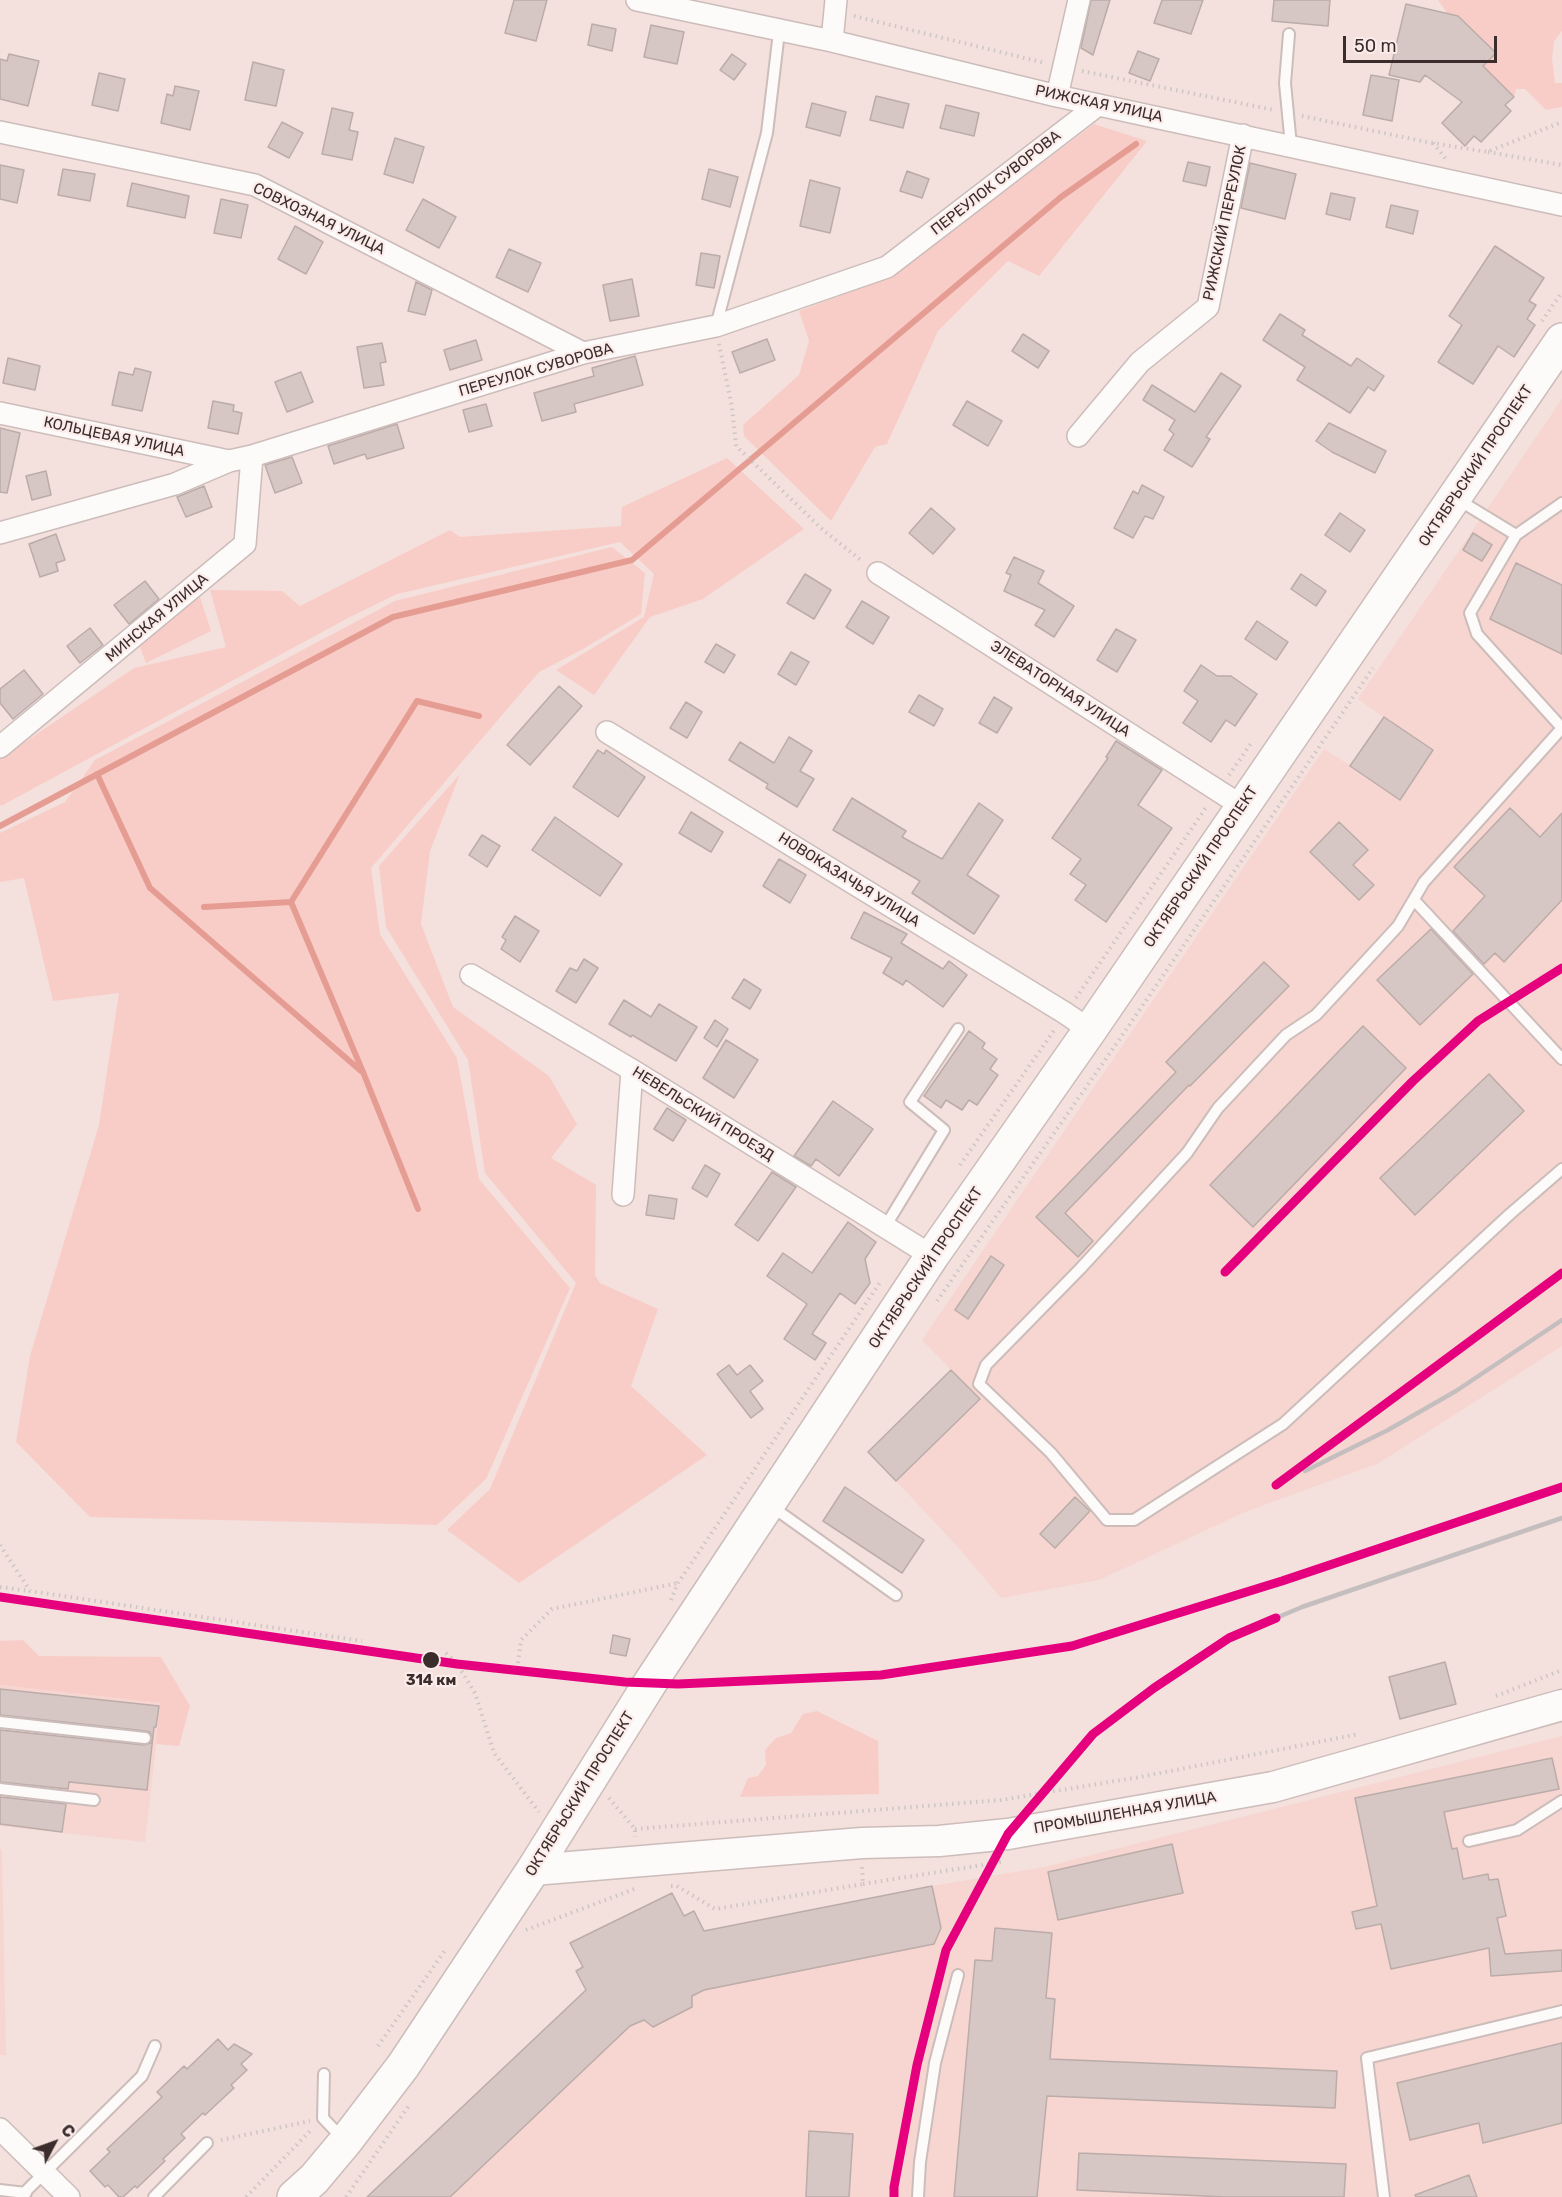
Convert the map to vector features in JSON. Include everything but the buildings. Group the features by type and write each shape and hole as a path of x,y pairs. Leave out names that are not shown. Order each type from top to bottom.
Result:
{"main road":[{"name":"ОКТЯБРЬСКИЙ ПРОСПЕКТ","path":"294,2197 314,2179 345,2142 403,2066 533,1870 650,1683 767,1503 932,1256 1090,1030 1562,340"},
{"name":"ПРОМЫШЛЕННАЯ УЛИЦА","path":"533,1870 862,1842 939,1841 1008,1834 1273,1787 1562,1705"}],"street":[{"name":"РИЖСКАЯ УЛИЦА","path":"637,0 832,42 1057,96 1562,205"},
{"path":"1057,96 1079,0"},
{"path":"832,42 835,6"},
{"name":"ПЕРЕУЛОК СУВОРОВА","path":"0,533 175,484 229,461 252,456 583,353 716,326 887,267 1098,105"},
{"name":"СОВХОЗНАЯ УЛИЦА","path":"0,132 255,185 583,353"},
{"name":"РИЖСКИЙ ПЕРЕУЛОК","path":"1078,436 1140,362 1208,307 1243,135"},
{"name":"КОЛЬЦЕВАЯ УЛИЦА","path":"0,413 229,461"},
{"name":"МИНСКАЯ УЛИЦА","path":"0,747 245,544 252,456"},
{"name":"ЭЛЕВАТОРНАЯ УЛИЦА","path":"878,573 1242,806"},
{"name":"НОВОКАЗАЧЬЯ УЛИЦА","path":"607,732 1090,1030"},
{"name":"НЕВЕЛЬСКИЙ ПРОЕЗД","path":"471,975 632,1070 932,1256"},
{"path":"623,1195 632,1070"},
{"path":"0,2129 69,2197"}],"lane":[{"path":"716,326 767,133 779,32"},
{"path":"1288,34 1285,83 1291,146"},
{"path":"1454,498 1516,535"},
{"path":"1562,503 1516,535 1470,613 1477,634 1562,728 1424,882 1391,934 1316,1016 1286,1035 1218,1108 1187,1154 1080,1269 986,1365 979,1384 1051,1453 1107,1520 1134,1520 1284,1424 1510,1214 1562,1169"},
{"path":"1414,900 1562,1059"},
{"path":"885,1227 944,1130 910,1102 958,1029"},
{"path":"767,1503 896,1594"},
{"path":"0,1722 146,1738"},
{"path":"0,1789 94,1800"},
{"path":"1468,1841 1517,1830 1562,1801"},
{"path":"918,2197 920,2162 935,2063 958,1975"},
{"path":"1384,2197 1367,2058 1562,2011"},
{"path":"0,2190 23,2195 46,2174 142,2076 155,2046"},
{"path":"324,2074 322,2118 345,2142"},
{"path":"154,2197 207,2143"}],"path":[{"path":"835,6 1064,67 1428,142 1562,165"},
{"path":"1487,152 1562,122"},
{"path":"716,326 732,407 736,446 823,530 878,573"},
{"path":"936,1303 1126,1030 1378,659"},
{"path":"0,1545 30,1592"},
{"path":"518,1663 521,1640 552,1609 678,1583"},
{"path":"0,1587 363,1641"},
{"path":"446,1653 457,1664 475,1693 494,1753 539,1812"},
{"path":"1489,1698 1562,1670"},
{"path":"614,1790 608,1799 635,1829 1001,1800 1151,1775 1364,1733"},
{"path":"665,1886 677,1886 715,1909 863,1884 862,1842"},
{"path":"520,1932 642,1886"},
{"path":"346,2197 413,2100"},
{"path":"207,2143 322,2118"},
{"path":"246,2197 322,2118"}],"shaded area":[{"path":"1438,0 1562,0 1562,31 1554,41 1552,58 1555,83 1562,83 1562,107 1546,110 1525,89 1516,89 1514,97 1490,74"},
{"path":"1094,124 1147,141 1039,276 1008,261 938,331 887,444 875,447 831,521 744,436 743,425 799,375 809,341 799,311 893,276"},
{"path":"1562,399 1562,1346 1379,1463 1245,1512 1099,1580 1001,1598 958,1547 896,1481 980,1399 922,1340 1324,749 1351,766 1383,717 1358,699"},
{"path":"727,458 804,529 703,599 650,617 594,695 556,670 644,617 654,574 620,542 397,594 350,617 1,806 0,804 0,759 134,668 226,647 210,590 282,591 300,606 450,530 460,537 621,526 622,507"},
{"path":"612,547 645,573 641,614 539,672 371,868 380,934 457,1058 479,1179 570,1288 486,1479 437,1525 90,1517 16,1442 30,1356 99,1125 119,993 53,1001 24,878 0,882 0,833 65,802 95,760 395,601"},
{"path":"199,594 211,631 146,663 138,642"},
{"path":"460,774 430,851 421,924 453,1007 549,1076 577,1124 551,1158 596,1185 595,1275 600,1283 658,1309 631,1386 707,1455 519,1583 447,1530 490,1489 576,1283 485,1173 468,1060 386,927 379,866"},
{"path":"23,1640 39,1656 161,1657 190,1706 179,1746 156,1744 160,1703 0,1685 0,1641"},
{"path":"0,1685 161,1703 145,1842 0,1826"},
{"path":"817,1711 878,1741 879,1794 740,1797 748,1778 758,1776 766,1765 765,1750 776,1738 791,1733 803,1714"},
{"path":"1562,1736 1562,2197 367,2197 591,1985 692,1934 932,1886 1044,1867"},
{"path":"0,1849 2,1849 6,2055 0,2055"}],"waterway":[{"path":"0,826 393,617 632,560 1061,197 1136,144"},
{"path":"418,1209 291,902 417,701 479,716"},
{"path":"97,774 150,888 361,1071"},
{"path":"204,907 291,902"}],"railway":[{"path":"1225,1272 1413,1081 1478,1021 1562,968"},
{"path":"1276,1485 1562,1273"},
{"path":"1305,1471 1388,1430 1456,1391 1562,1320"},
{"path":"894,2197 917,2065 946,1950 1008,1834 1093,1734 1154,1688 1229,1638 1302,1607 1562,1518"}],"transit line":[{"path":"1225,1272 1413,1081 1478,1021 1562,968"},
{"path":"1276,1485 1562,1273"},
{"path":"0,1597 457,1664 625,1682 678,1684 881,1675 1072,1646 1282,1581 1562,1487"},
{"path":"894,2197 917,2065 946,1950 1008,1834 1093,1734 1154,1688 1229,1638 1276,1618"}],"place":[{"name":"314 км","path":"431,1660"}]}
